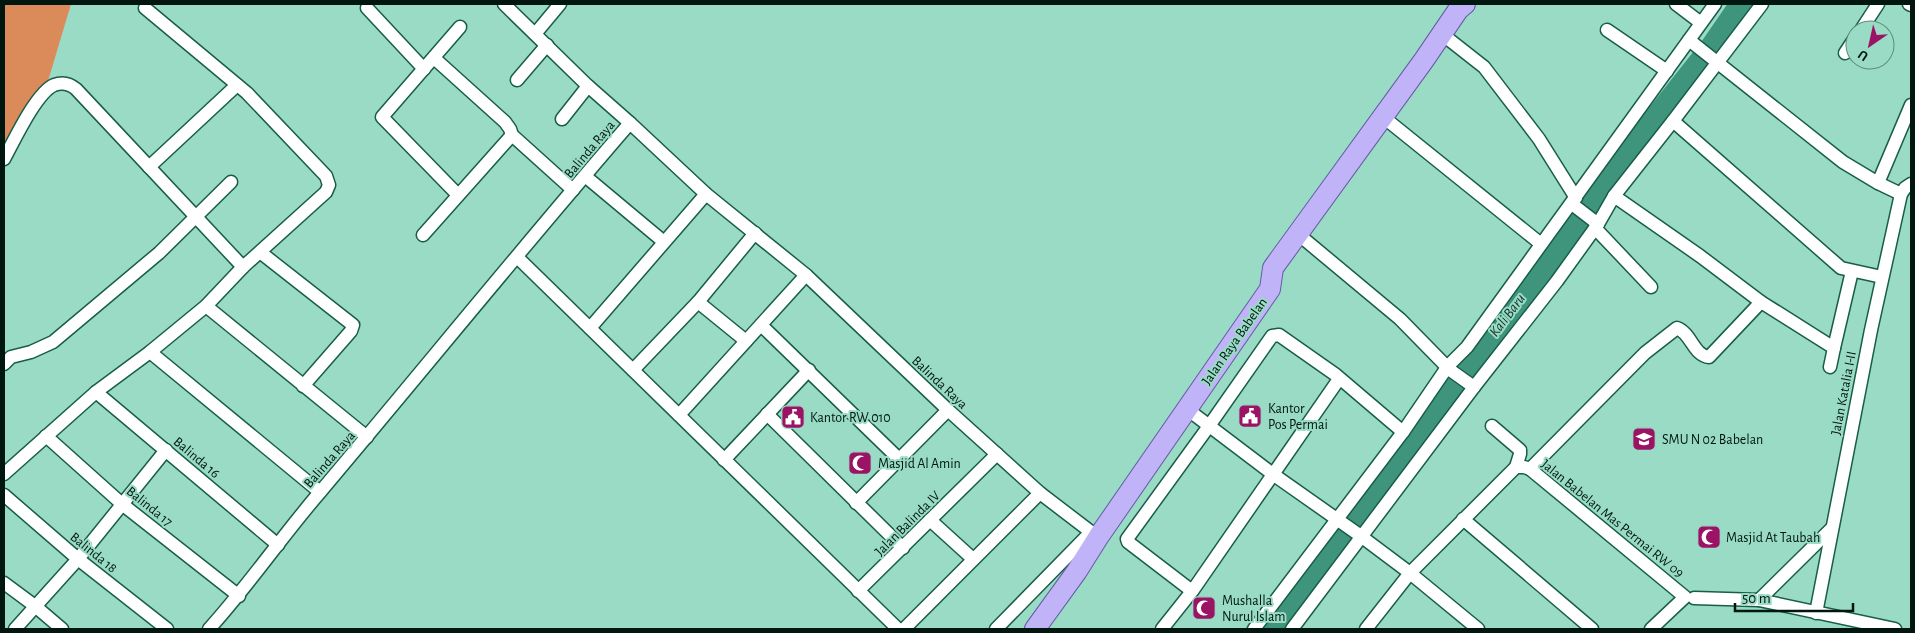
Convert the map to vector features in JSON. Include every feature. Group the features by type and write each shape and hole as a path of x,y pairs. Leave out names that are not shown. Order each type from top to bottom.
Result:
{"main road":[{"name":"Jalan Raya Babelan","path":"1035,629 1078,571 1095,534 1270,289 1273,268 1458,10 1465,4"}],"street":[{"path":"504,4 588,86 630,123"},
{"path":"535,34 560,4"},
{"path":"1676,4 1701,23"},
{"path":"1254,629 1404,432 1449,368 1467,347 1541,244 1574,202 1715,4"},
{"path":"1292,629 1471,386 1557,281 1614,196 1762,4"},
{"path":"1868,20 1878,4"},
{"path":"4,474 96,392 150,352 206,306 243,267 326,192 329,185 326,176 247,93 145,8"},
{"path":"367,8 424,69"},
{"path":"458,195 382,117 460,27"},
{"path":"1606,30 1667,71"},
{"path":"1442,34 1484,67 1539,139 1574,202 1596,224 1651,287"},
{"path":"1689,40 1717,60 1843,162 1901,194 1911,184"},
{"path":"517,80 547,45"},
{"path":"434,58 505,122 512,135 573,190"},
{"path":"4,159 39,97 54,85 70,84 243,267"},
{"path":"149,167 237,85"},
{"path":"562,119 588,86"},
{"path":"1878,183 1911,105"},
{"path":"1382,116 1541,244"},
{"path":"1673,121 1841,268 1882,277"},
{"name":"Balinda Raya","path":"209,629 239,596 320,492 630,123 706,194 806,275 948,410 1040,493 1095,534"},
{"path":"422,235 512,135"},
{"path":"585,176 664,242"},
{"path":"6,357 32,352 53,342 159,253 232,182"},
{"path":"590,328 706,194"},
{"name":"Jalan Katalia I-II","path":"1816,613 1882,277 1901,194"},
{"path":"1614,196 1700,256 1761,302 1834,348"},
{"path":"633,370 698,302 755,233"},
{"path":"1298,234 1400,319 1449,368 1471,386"},
{"path":"260,252 353,325 351,331 302,386"},
{"path":"517,257 898,629"},
{"path":"1830,367 1852,271"},
{"path":"679,415 806,275"},
{"path":"698,302 746,342"},
{"path":"1530,469 1645,353 1677,328 1683,331 1702,355 1709,357 1761,302"},
{"path":"206,306 367,437"},
{"path":"762,324 900,459"},
{"path":"1192,591 1128,542 1127,539 1274,335 1279,335 1339,379 1404,432"},
{"path":"150,352 320,492"},
{"path":"724,460 808,370"},
{"path":"1162,629 1192,591 1339,379"},
{"name":"Balinda 16","path":"96,392 278,545"},
{"path":"1186,409 1274,475 1360,535 1478,629"},
{"path":"856,503 948,410"},
{"path":"767,414 903,548"},
{"path":"1366,629 1410,573 1516,467 1520,450 1492,426"},
{"name":"Balinda 17","path":"46,436 122,504 239,596"},
{"path":"15,629 78,559 166,450"},
{"name":"Jalan Balinda IV","path":"858,591 997,454"},
{"name":"Jalan Babelan Mas Permai RW 09","path":"1516,467 1524,466 1530,469 1686,597 1651,629"},
{"path":"904,629 1040,493"},
{"name":"Balinda 18","path":"4,495 78,559 167,629"},
{"path":"1463,519 1592,629"},
{"path":"930,520 973,559"},
{"path":"1759,600 1832,528"},
{"path":"996,629 1095,534"},
{"path":"4,583 62,629"},
{"path":"1694,598 1759,600 1895,629"}],"shaded area":[{"path":"4,4 71,4 45,91 4,162"}],"waterway":[{"name":"Kali Baru","path":"1273,629 1562,241 1714,49 1745,4"}],"place":[{"name":"Kantor Pos Permai","path":"1250,416"},
{"name":"Kantor RW 010","path":"793,417"},
{"name":"SMU N 02 Babelan","path":"1644,439"},
{"name":"Masjid Al Amin","path":"860,463"},
{"name":"Masjid At Taubah","path":"1709,537"},
{"name":"Mushalla Nurul Islam","path":"1204,608"}]}
